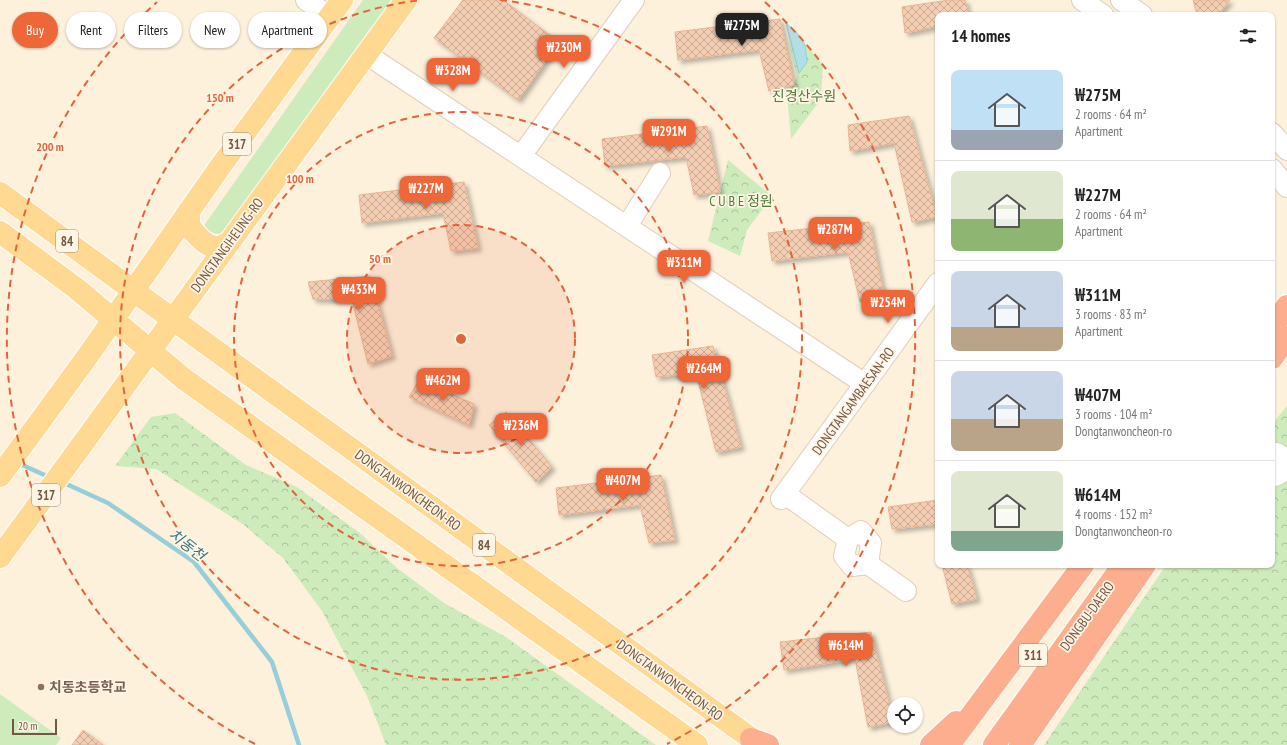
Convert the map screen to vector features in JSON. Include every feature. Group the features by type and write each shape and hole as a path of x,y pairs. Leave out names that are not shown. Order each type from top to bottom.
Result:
{"highway":[{"path":"1275,323 1287,306"},
{"path":"1275,354 1287,337"},
{"path":"949,745 1081,568"},
{"name":"DONGBU-DAERO","path":"968,745 1097,568"},
{"name":"DONGBU-DAERO","path":"994,745 1121,568"},
{"path":"1022,742 1143,568"},
{"path":"931,745 982,701"}],"main road":[{"name":"DONGTANGIHEUNG-RO","path":"0,557 406,0"},
{"name":"317","path":"0,476 87,357 189,211 336,8"},
{"name":"84","path":"0,193 134,290"},
{"path":"189,211 189,226 198,237 208,245 218,247 229,242"},
{"name":"84","path":"0,232 77,289 184,379 697,745"},
{"name":"DONGTANWONCHEON-RO","path":"134,290 760,743"}],"street":[{"path":"306,0 336,8"},
{"path":"521,156 634,0"},
{"path":"1082,0 1099,12"},
{"path":"366,54 865,384"},
{"path":"1275,136 1287,150"},
{"path":"627,226 660,173"},
{"path":"1275,173 1287,187"},
{"name":"DONGTANGAMBAESAN-RO","path":"906,591 868,564 852,566 844,556 848,539 783,497 935,287"},
{"path":"1278,451 1286,461 1286,469 1280,478"}],"green space":[{"path":"363,0 396,0 227,234 214,233 203,227"},
{"name":"진경산수원","path":"786,23 823,64 821,99 791,139 787,94 797,77"},
{"name":"C U B E 정원","path":"728,160 772,196 747,230 740,256 708,241"},
{"path":"1287,406 1287,745 1044,745 1164,568 1275,568 1275,420"},
{"path":"175,413 246,465 297,487 361,534 397,568 444,603 506,637 656,745 386,745 367,696 322,611 283,558 244,525 156,469 115,466 151,417"},
{"path":"0,694 61,738 56,745 0,745"}],"water":[{"path":"786,23 798,34 805,45 807,62 799,73"}],"building":[{"path":"463,0 503,0 559,42 518,100 434,38"},
{"path":"949,0 965,0 968,12 935,12 935,27 905,33 902,7"},
{"path":"1193,0 1230,0 1220,12 1196,12"},
{"path":"780,19 794,85 769,91 759,50 678,60 675,32"},
{"path":"909,116 935,210 935,217 912,222 894,143 850,151 848,125"},
{"path":"707,126 720,192 694,195 686,157 605,166 602,139"},
{"path":"464,182 478,248 451,251 443,213 362,223 359,195"},
{"path":"869,222 884,295 860,302 848,252 772,261 768,233"},
{"path":"370,276 392,356 368,364 352,300 313,299 308,282"},
{"path":"713,346 741,447 716,452 696,373 656,377 652,355"},
{"path":"419,380 474,404 469,425 409,397"},
{"path":"506,412 552,467 536,482 489,425"},
{"path":"661,475 675,540 649,543 640,505 559,515 556,488"},
{"path":"935,500 935,524 892,529 888,507"},
{"path":"943,568 968,568 977,599 952,604"},
{"path":"871,632 888,697 887,723 868,727 855,659 784,670 780,642"},
{"path":"83,730 103,745 72,745"}],"waterway":[{"name":"치동천","path":"18,463 51,478"},
{"name":"치동천","path":"62,482 108,503 194,562 272,662 299,745"}],"place":[{"name":"치동초등학교","path":"41,687"}]}
